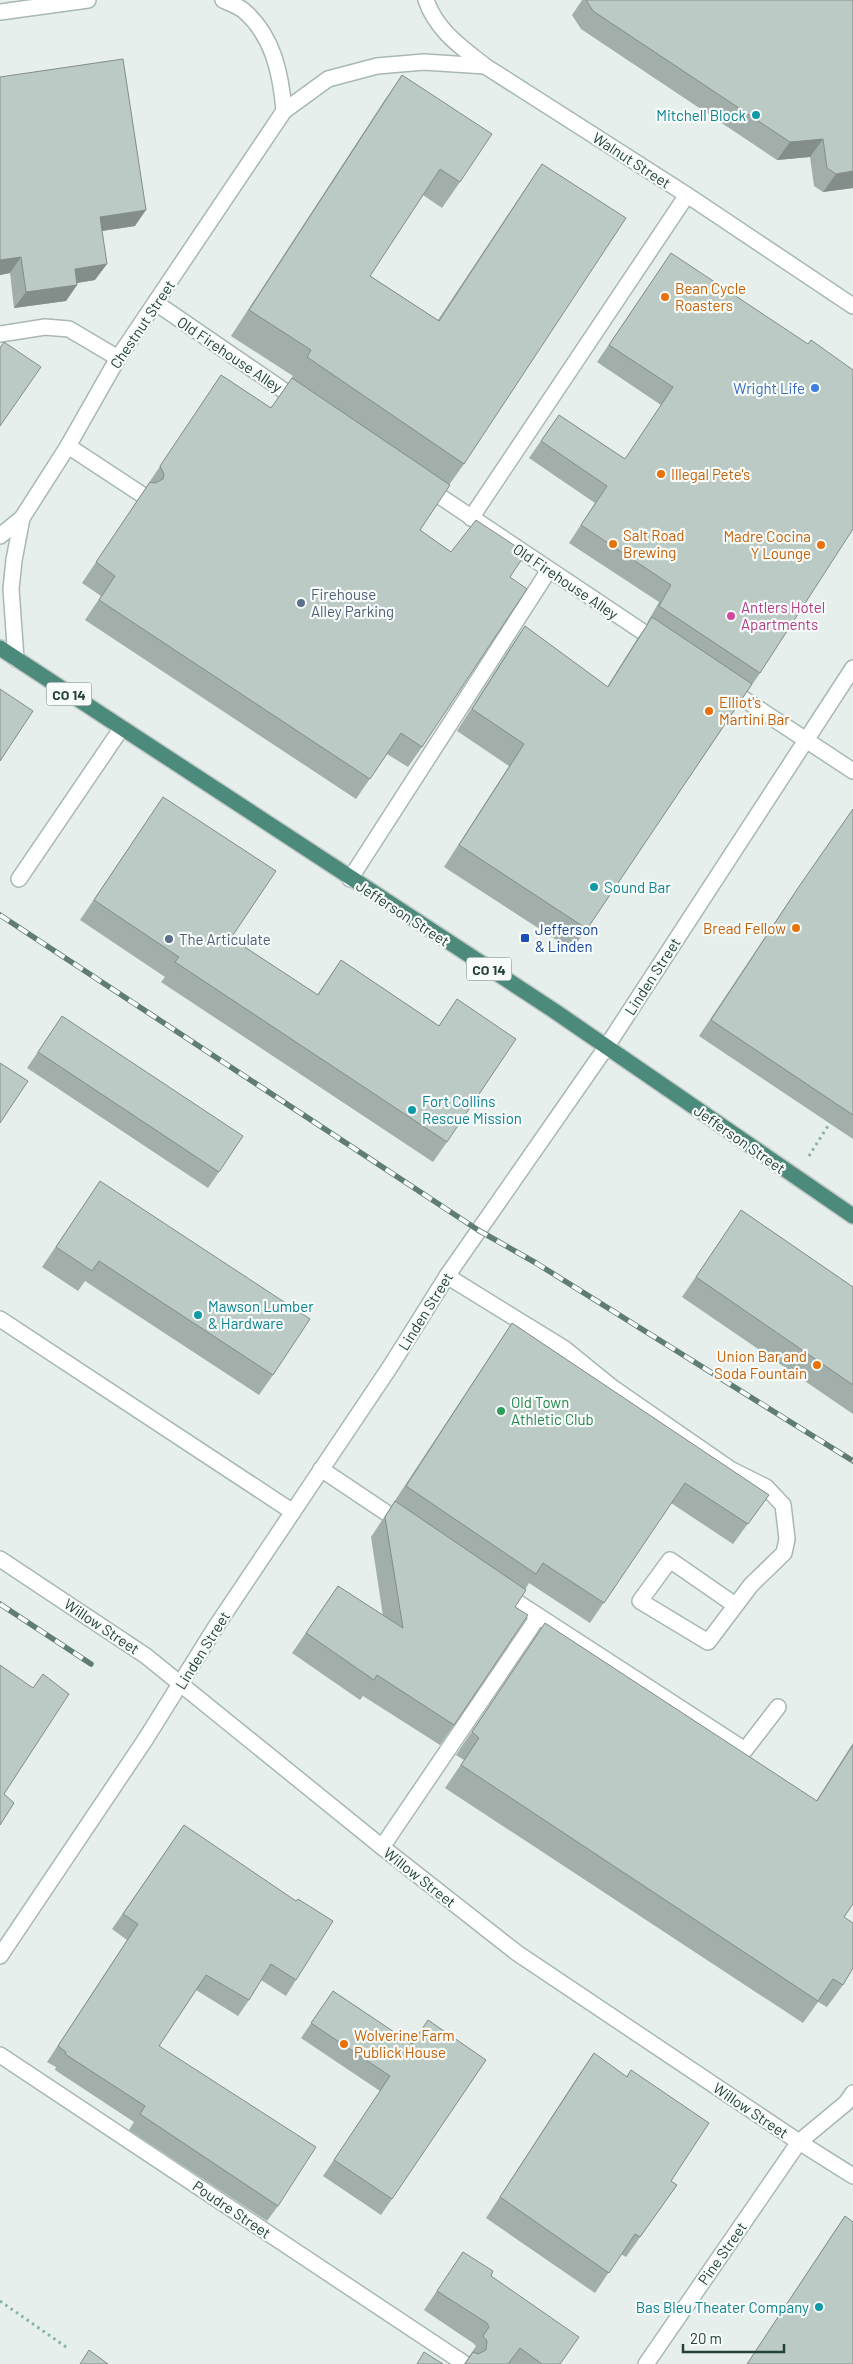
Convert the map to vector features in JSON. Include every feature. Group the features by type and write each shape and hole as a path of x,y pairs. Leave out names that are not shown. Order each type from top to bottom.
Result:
{"highway":[{"name":"Jefferson Street","path":"0,648 607,1046 853,1216"}],"street":[{"path":"0,12 88,0"},
{"path":"223,0 243,10 269,42 282,83 284,111"},
{"name":"Walnut Street","path":"426,0 439,26 485,66 687,195 853,306"},
{"path":"284,111 328,79 369,68 424,62 485,66"},
{"name":"Chestnut Street","path":"0,536 22,518 68,446 118,358 284,111"},
{"path":"471,518 687,195"},
{"name":"Old Firehouse Alley","path":"156,304 310,408"},
{"path":"0,334 45,328 69,329 118,358"},
{"path":"68,446 141,494"},
{"name":"Old Firehouse Alley","path":"415,479 674,653"},
{"path":"16,659 11,589 22,518"},
{"path":"350,878 550,570"},
{"name":"Linden Street","path":"0,1956 181,1684 215,1628 390,1367 447,1276 607,1046 853,668"},
{"path":"714,679 853,771"},
{"path":"19,879 121,729"},
{"path":"447,1276 565,1349 621,1394 730,1469 766,1487 783,1505 787,1539 784,1553 751,1585 708,1642 640,1601 670,1560 735,1605"},
{"path":"0,1319 293,1512"},
{"path":"322,1469 417,1534"},
{"name":"Willow Street","path":"0,1559 146,1656 382,1847 517,1953 799,2142 853,2176"},
{"path":"489,1584 745,1750 778,1707"},
{"path":"382,1847 538,1617"},
{"name":"Poudre Street","path":"0,2055 465,2364"},
{"name":"Pine Street","path":"646,2364 799,2142 846,2103 853,2093"}],"path":[{"path":"795,1177 832,1120"},
{"path":"0,2301 69,2349"}],"building":[{"name":"Mitchell Block","path":"586,0 853,0 853,171 836,174 827,168 823,139 790,142 593,11"},
{"path":"123,59 146,210 100,217 107,264 75,269 77,285 26,292 21,257 0,260 0,77"},
{"path":"402,75 492,134 460,182 440,169 370,276 439,321 542,164 626,218 464,464 307,357 311,350 249,310"},
{"path":"671,253 808,344 811,340 853,370 853,529 760,673 659,606 671,585 581,525 607,486 541,441 559,415 625,459 673,387 609,345"},
{"path":"4,342 41,367 0,426 0,348"},
{"name":"Firehouse Alley Parking","path":"221,375 271,408 292,378 450,485 420,530 451,552 476,520 526,553 510,577 527,589 422,747 401,733 370,779 99,600 115,576 96,562 150,482 155,483 163,479 164,474 160,466"},
{"path":"652,617 752,684 587,929 459,845 524,744 472,709 525,626 608,687"},
{"path":"0,689 33,711 0,761"},
{"path":"163,797 276,871 231,938 318,995 341,960 439,1026 457,999 516,1039 447,1142 175,962 179,957 94,900"},
{"path":"853,809 853,1115 711,1020 800,885"},
{"path":"62,1016 243,1136 219,1172 38,1052"},
{"path":"0,1063 28,1081 0,1123"},
{"name":"Mawson Lumber & Hardware","path":"100,1181 310,1319 273,1375 99,1261 92,1271 56,1247"},
{"name":"Union Bar and Soda Fountain","path":"741,1210 853,1287 853,1385 696,1277"},
{"path":"512,1323 769,1495 748,1524 685,1483 604,1603 543,1563 536,1574 406,1486"},
{"path":"395,1501 526,1590 515,1607 528,1615 454,1725 377,1675 374,1680 306,1633 338,1586 403,1628 385,1517"},
{"path":"545,1623 817,1801 853,1745 853,1904 844,1917 853,1923 853,1968 843,1985 833,1979 818,2001 461,1765 479,1738 472,1732"},
{"path":"0,1665 33,1688 43,1674 69,1694 4,1794 14,1803 0,1825"},
{"path":"184,1825 296,1901 298,1899 333,1921 296,1980 271,1964 249,2000 206,1975 159,2046 316,2147 278,2206 140,2114 145,2106 65,2054 66,2052 58,2046 138,1924 123,1914"},
{"path":"333,1991 412,2044 428,2020 486,2060 392,2199 334,2160 390,2076 311,2023"},
{"path":"594,2053 627,2077 631,2070 709,2123 671,2181 677,2185 640,2237 635,2234 609,2273 500,2197"},
{"name":"Bas Bleu Theater Company","path":"845,2216 853,2222 853,2364 747,2364"},
{"path":"463,2252 493,2271 491,2276 579,2337 560,2364 542,2364 520,2348 508,2364 465,2364 473,2352 478,2354 486,2350 487,2341 483,2336 489,2327 487,2323 437,2291"},
{"path":"89,2350 108,2364 80,2364"},
{"path":"424,2352 443,2364 417,2364"}],"railway":[{"path":"0,915 478,1230 536,1263 853,1461"},
{"path":"0,1604 91,1664"}],"place":[{"name":"Mitchell Block","path":"756,115"},
{"name":"Bean Cycle Roasters","path":"665,297"},
{"name":"Wright Life","path":"815,388"},
{"name":"Illegal Pete's","path":"661,474"},
{"name":"Salt Road Brewing","path":"613,544"},
{"name":"Madre Cocina Y Lounge","path":"821,545"},
{"name":"Firehouse Alley Parking","path":"301,603"},
{"name":"Antlers Hotel Apartments","path":"731,616"},
{"name":"Elliot's Martini Bar","path":"709,711"},
{"name":"Sound Bar","path":"594,887"},
{"name":"Bread Fellow","path":"796,928"},
{"name":"Jefferson & Linden","path":"525,938"},
{"name":"The Articulate","path":"169,939"},
{"name":"Fort Collins Rescue Mission","path":"412,1110"},
{"name":"Mawson Lumber & Hardware","path":"198,1315"},
{"name":"Union Bar and Soda Fountain","path":"817,1365"},
{"name":"Old Town Athletic Club","path":"501,1411"},
{"name":"Wolverine Farm Publick House","path":"344,2044"},
{"name":"Bas Bleu Theater Company","path":"819,2307"}]}
